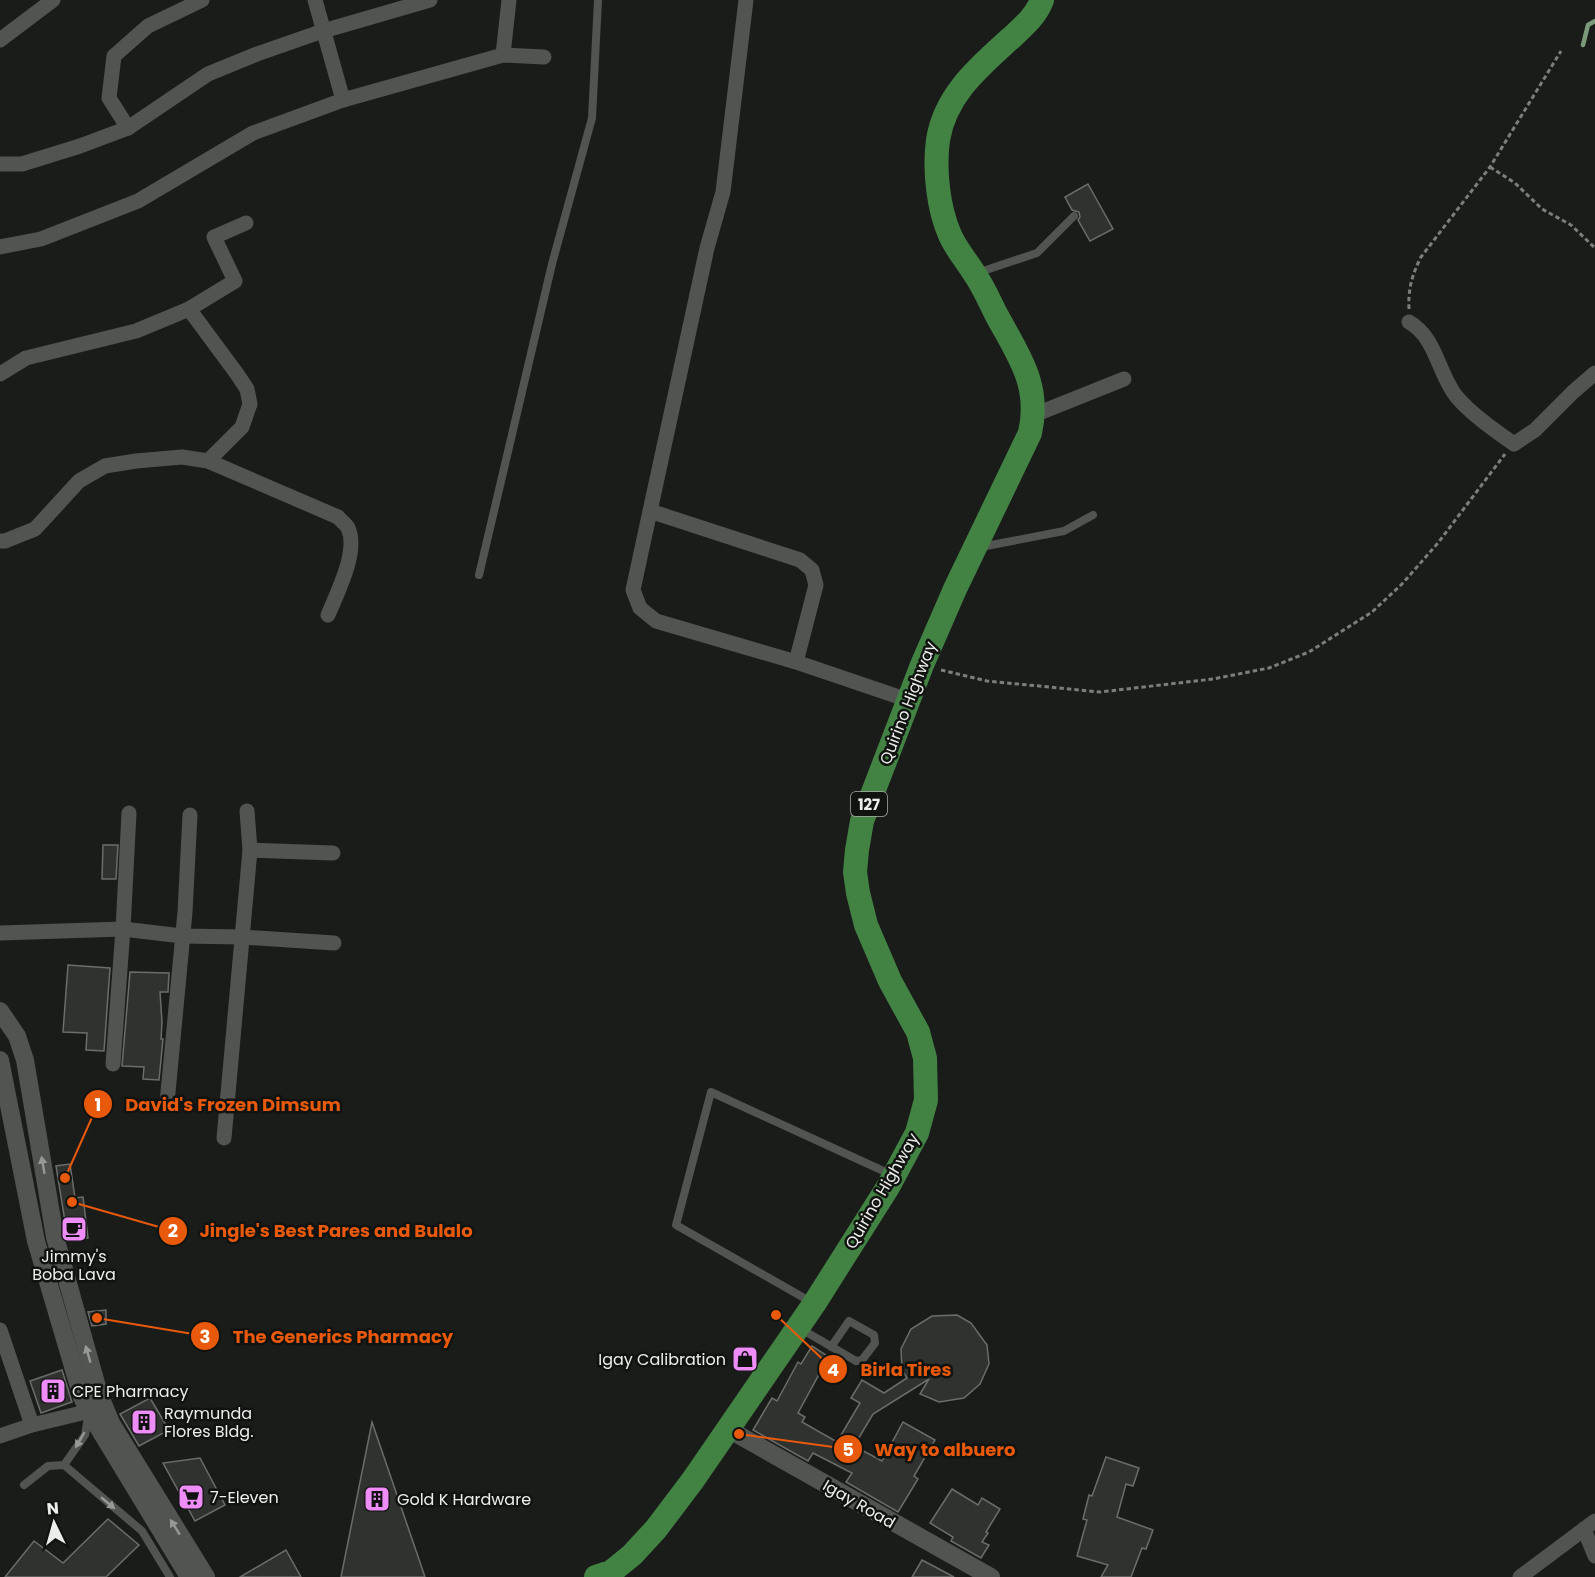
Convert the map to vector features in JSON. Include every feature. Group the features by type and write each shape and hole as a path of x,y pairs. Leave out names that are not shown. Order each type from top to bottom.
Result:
{"main road":[{"name":"Quirino Highway","path":"596,1577 611,1572 632,1555 656,1529 814,1304 894,1176 918,1133 926,1100 925,1058 918,1032 885,970 866,925 855,872 857,850 862,821 922,665 1023,449 1034,415 1033,394 1027,372 975,274 958,251 944,217 937,168 938,139 949,104 963,84 1033,17 1042,0"}],"street":[{"path":"0,40 53,0"},
{"path":"128,128 109,98 114,56 148,26 201,0"},
{"path":"315,0 343,100"},
{"path":"0,164 22,164 128,128 208,74 323,31 430,0"},
{"path":"503,55 508,0"},
{"path":"746,0 723,192 707,248 633,590 640,608 656,621 796,662 908,700"},
{"path":"0,247 41,239 138,201 253,133 343,100 503,55 544,57"},
{"path":"0,374 26,358 136,330 189,309 235,281 214,237 246,223"},
{"path":"189,309 237,374 247,390 250,404 242,427 208,462"},
{"path":"1409,322 1418,327 1428,340 1456,397 1514,444 1535,430 1595,373"},
{"path":"1034,415 1124,379"},
{"path":"0,541 35,529 79,481 105,466 182,457 208,462 338,518 348,529 351,544 349,562 328,615"},
{"path":"650,511 800,560 812,570 816,585 796,662"},
{"path":"224,1138 250,850 247,811"},
{"path":"113,1064 129,813"},
{"path":"167,1103 185,912 190,815"},
{"path":"250,850 333,853"},
{"path":"0,933 123,929 182,936 333,943"},
{"path":"0,1011 17,1036 25,1060 55,1237 96,1409 189,1577"},
{"path":"0,1060 36,1241 82,1397 111,1423 206,1577"},
{"path":"0,1330 33,1425"},
{"path":"0,1436 96,1409"},
{"name":"Igay Road","path":"728,1429 991,1577"},
{"path":"1528,1574 1591,1531 1595,1556"}],"lane":[{"path":"479,575 552,264 592,118 598,0"},
{"path":"975,274 1037,253 1074,216"},
{"path":"975,549 1064,531 1094,515"},
{"path":"814,1304 676,1225 711,1092 894,1176"},
{"path":"798,1328 831,1347 856,1361 862,1360 875,1343 874,1335 849,1321 831,1347"},
{"path":"64,1465 85,1435 96,1409"},
{"path":"24,1485 48,1466 64,1465 142,1531 170,1577"}],"path":[{"path":"1409,322 1408,291 1421,257 1490,167 1561,51"},
{"path":"1490,167 1515,183 1542,209 1571,225 1595,248"},
{"path":"922,665 987,681 1100,692 1213,679 1269,668 1309,652 1372,612 1402,584 1438,543 1514,444"}],"building":[{"path":"1088,184 1113,229 1090,241 1078,220 1079,212 1072,210 1065,197"},
{"path":"103,845 118,845 116,879 102,879"},
{"path":"68,965 110,968 104,1051 86,1050 87,1033 63,1032"},
{"path":"130,972 169,973 168,992 160,992 161,1039 163,1039 159,1080 143,1079 144,1067 122,1066"},
{"path":"70,1164 75,1198 83,1197 88,1238 68,1240 56,1166"},
{"path":"106,1310 106,1324 92,1326 88,1312"},
{"path":"957,1315 971,1323 987,1345 989,1364 980,1384 964,1398 939,1402 920,1394 929,1379 873,1414 854,1446 882,1461 903,1422 935,1440 914,1476 918,1479 898,1512 846,1482 852,1473 813,1453 808,1461 753,1430 772,1398 777,1401 798,1362 801,1364 812,1346 835,1361 827,1373 822,1369 798,1413 805,1417 802,1422 837,1442 860,1403 851,1398 862,1380 884,1393 907,1378 902,1370 901,1349 911,1329 932,1316"},
{"name":"CPE Pharmacy","path":"62,1370 72,1402 41,1413 30,1381"},
{"name":"Raymunda Flores Bldg.","path":"150,1398 169,1430 139,1446 120,1414"},
{"name":"Gold K Hardware","path":"372,1422 425,1577 341,1577"},
{"path":"1106,1457 1139,1468 1133,1486 1126,1484 1117,1517 1153,1530 1146,1549 1142,1548 1131,1577 1101,1577 1108,1565 1077,1556 1087,1520 1083,1519 1089,1495 1092,1496"},
{"path":"200,1458 225,1505 195,1521 163,1463"},
{"path":"952,1489 978,1505 982,1498 1000,1509 982,1542 989,1545 981,1558 951,1541 953,1537 930,1523"},
{"path":"108,1519 139,1545 106,1577 5,1577 34,1541 63,1563"},
{"path":"286,1550 301,1577 240,1577"},
{"path":"922,1560 954,1577 912,1577"}],"waterway":[{"path":"1583,45 1588,25 1595,21"}],"place":[{"name":"David's Frozen Dimsum","path":"65,1178"},
{"name":"Jingle's Best Pares and Bulalo","path":"72,1202"},
{"name":"Jimmy's Boba Lava","path":"74,1229"},
{"name":"Birla Tires","path":"776,1315"},
{"name":"The Generics Pharmacy","path":"97,1318"},
{"name":"Igay Calibration","path":"745,1359"},
{"name":"CPE Pharmacy","path":"53,1391"},
{"name":"Raymunda Flores Bldg.","path":"144,1422"},
{"name":"Way to albuero","path":"739,1434"},
{"name":"7-Eleven","path":"191,1497"},
{"name":"Gold K Hardware","path":"377,1499"}]}
